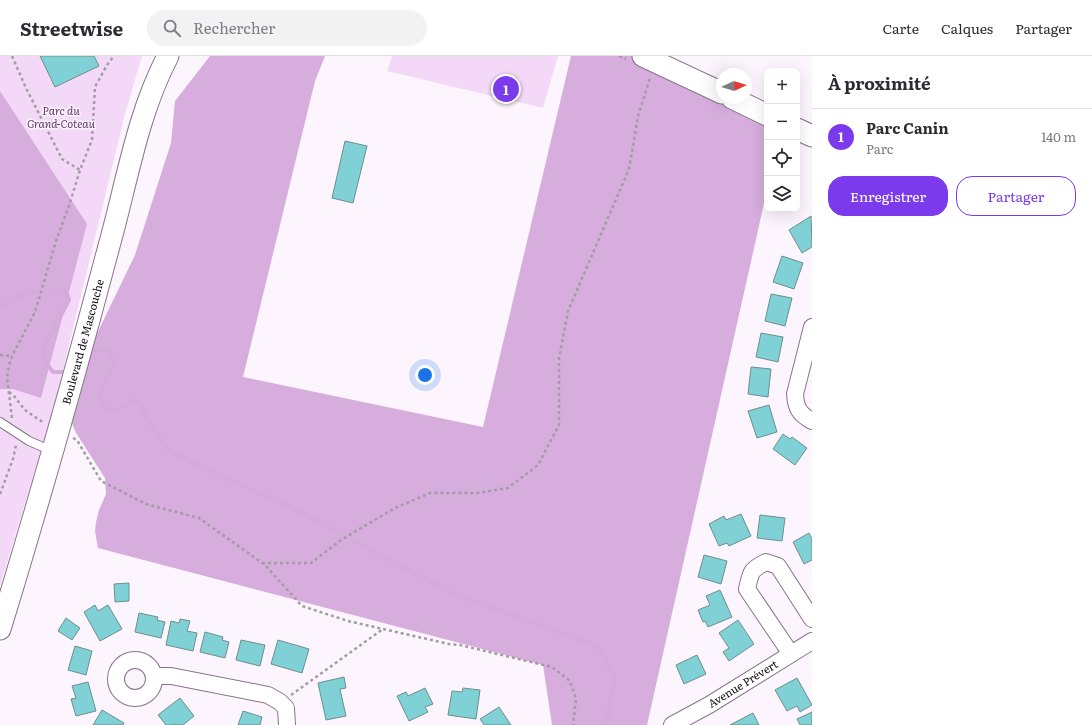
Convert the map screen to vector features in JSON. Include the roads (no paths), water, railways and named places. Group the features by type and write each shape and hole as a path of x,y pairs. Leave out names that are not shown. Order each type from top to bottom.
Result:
{"street":[{"name":"Boulevard de Mascouche","path":"0,629 110,245 143,114 158,74 168,56"},
{"path":"648,64 716,91"},
{"path":"744,104 764,114"},
{"path":"800,130 812,136"},
{"path":"812,327 795,394 795,405 803,416 812,421"},
{"path":"805,650 747,589 750,572 766,562 778,566 812,619"},
{"name":"Avenue Prévert","path":"672,725 710,705 805,650"},
{"path":"154,676 171,676 268,695 280,702 286,708 287,725"}],"lane":[{"path":"0,422 29,441 52,451"}],"waterway":[{"path":"0,307 13,298 34,291"},
{"path":"50,291 66,291 69,300 45,345 45,362 53,372 62,372"},
{"path":"90,352 107,351 115,362 101,390 101,404 112,412 136,399 167,450 300,512 338,532"},
{"path":"356,542 452,593 598,646 615,678 606,725"}],"place":[{"name":"Parc Canin","path":"506,89"}],"park label":[{"name":"Parc du Grand-Coteau","path":"61,117"}]}
